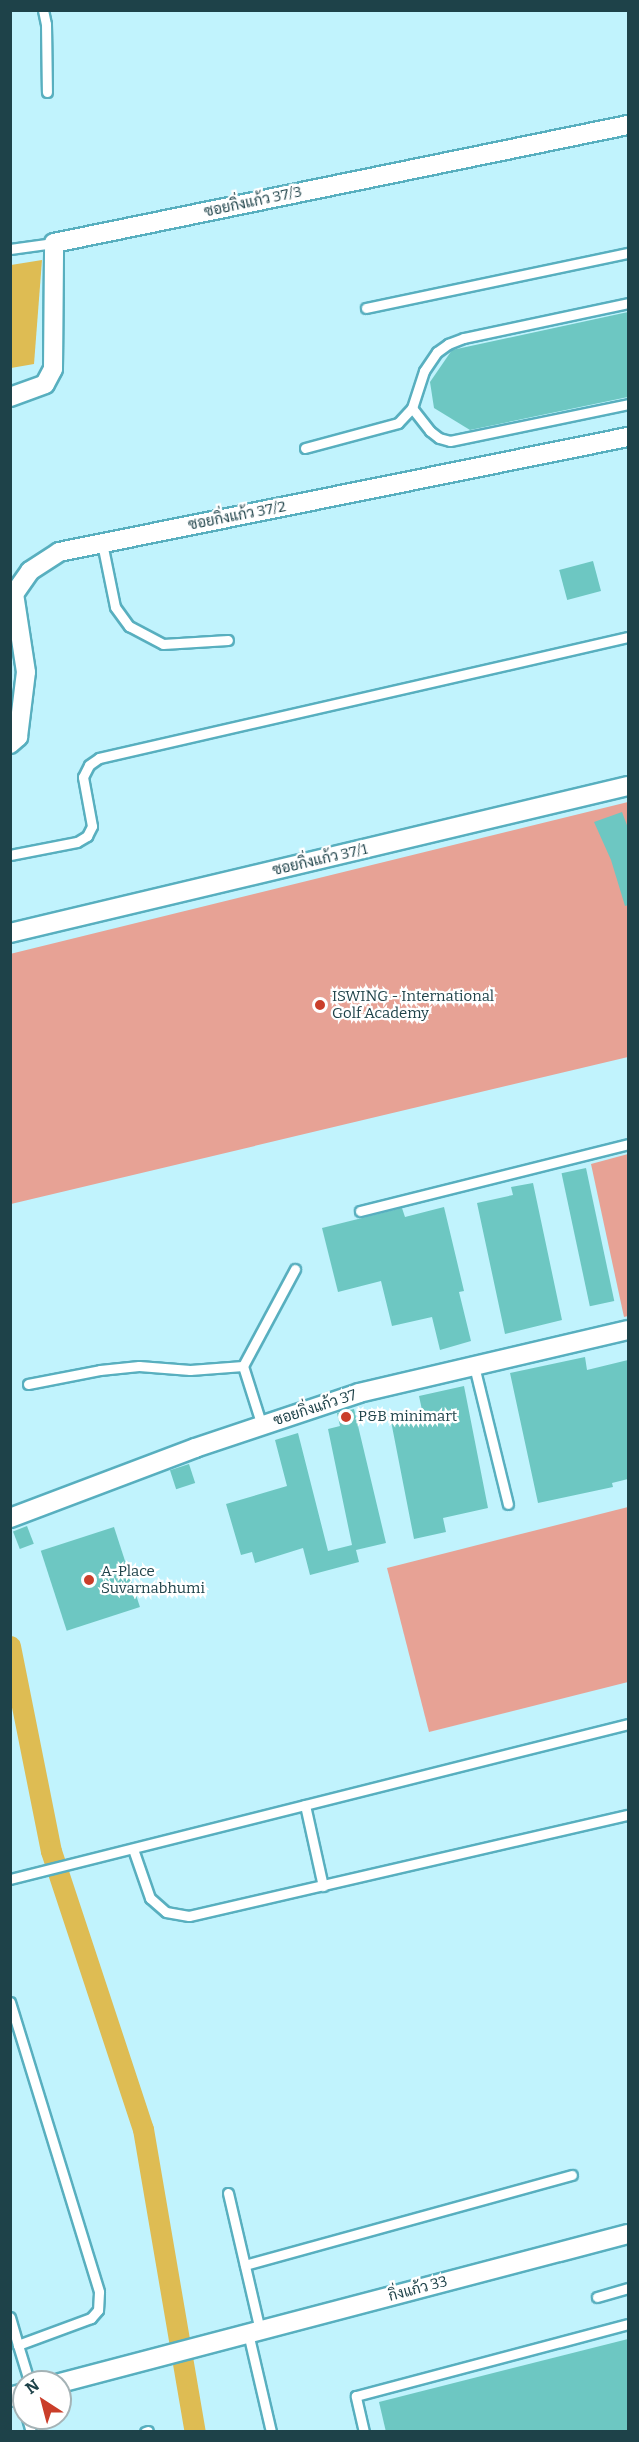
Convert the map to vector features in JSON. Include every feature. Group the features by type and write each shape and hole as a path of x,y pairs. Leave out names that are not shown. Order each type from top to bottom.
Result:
{"street":[{"name":"ซอยกิ่งแก้ว 37/3","path":"54,243 628,125"},
{"path":"10,397 45,384 53,369 54,243"},
{"name":"ซอยกิ่งแก้ว 37/2","path":"10,744 18,737 26,672 14,594 30,571 59,552 628,437"},
{"name":"ซอยกิ่งแก้ว 37/1","path":"10,933 628,786"},
{"name":"ซอยกิ่งแก้ว 37","path":"10,1518 359,1393 628,1330"},
{"name":"กิ่งแก้ว 33","path":"72,2381 628,2234"}],"lane":[{"path":"43,10 46,24 47,92"},
{"path":"10,249 54,243"},
{"path":"366,308 628,253"},
{"path":"305,448 398,423 412,408 424,371 437,352 448,344 464,338 628,303"},
{"path":"412,408 430,431 439,438 450,441 628,404"},
{"path":"102,543 115,607 129,626 163,644 228,640"},
{"path":"10,855 77,842 87,836 92,826 83,777 89,765 99,758 628,637"},
{"path":"360,1211 628,1144"},
{"path":"262,1426 243,1366 295,1269"},
{"path":"28,1384 100,1370 139,1366 190,1370 243,1366"},
{"path":"474,1366 508,1504"},
{"path":"10,1879 628,1724"},
{"path":"305,1805 322,1886"},
{"path":"133,1848 150,1898 166,1912 189,1916 628,1815"},
{"path":"10,2002 99,2292 98,2310 91,2318 18,2345"},
{"path":"245,2265 572,2175"},
{"path":"228,2193 245,2265 271,2432"},
{"path":"597,2296 628,2288"},
{"path":"10,2317 18,2345 20,2370"},
{"path":"364,2432 356,2396 628,2324"}],"shaded area":[{"path":"42,260 34,364 11,368 11,265"},
{"name":"ISWING - International Golf Academy","path":"628,802 628,1057 11,1204 10,954"},
{"path":"628,1154 628,1316 624,1317 591,1164"},
{"path":"628,1507 628,1682 429,1732 387,1568"}],"building":[{"path":"628,312 628,397 470,430 434,408 430,382 452,350"},
{"path":"593,561 601,591 567,600 559,570"},
{"path":"622,812 628,828 628,905 625,906 611,860 594,822"},
{"path":"586,1168 614,1301 590,1306 562,1173"},
{"path":"533,1183 562,1320 505,1334 477,1203 513,1195 511,1187"},
{"path":"444,1207 464,1291 459,1292 471,1341 440,1350 432,1317 392,1326 381,1281 338,1292 322,1228 402,1208 405,1217"},
{"path":"585,1357 587,1370 628,1360 628,1479 612,1483 613,1487 538,1503 510,1373"},
{"path":"464,1386 488,1508 443,1518 446,1532 414,1539 390,1416 422,1410 419,1396"},
{"path":"354,1409 386,1543 356,1550 359,1562 310,1575 303,1548 255,1563 252,1552 241,1555 226,1504 287,1486 275,1440 298,1433 328,1551 352,1545 328,1429 340,1426 337,1413"},
{"path":"189,1464 195,1483 176,1489 170,1470"},
{"path":"27,1526 34,1544 20,1549 13,1531"},
{"path":"114,1527 140,1607 67,1631 41,1551"},
{"path":"628,2339 628,2432 386,2432 379,2402"}],"waterway":[{"path":"10,1646 51,1851 143,2129 195,2432"}],"place":[{"name":"ISWING - International Golf Academy","path":"320,1005"},
{"name":"P&B minimart","path":"346,1417"},
{"name":"A-Place Suvarnabhumi","path":"89,1580"}]}
